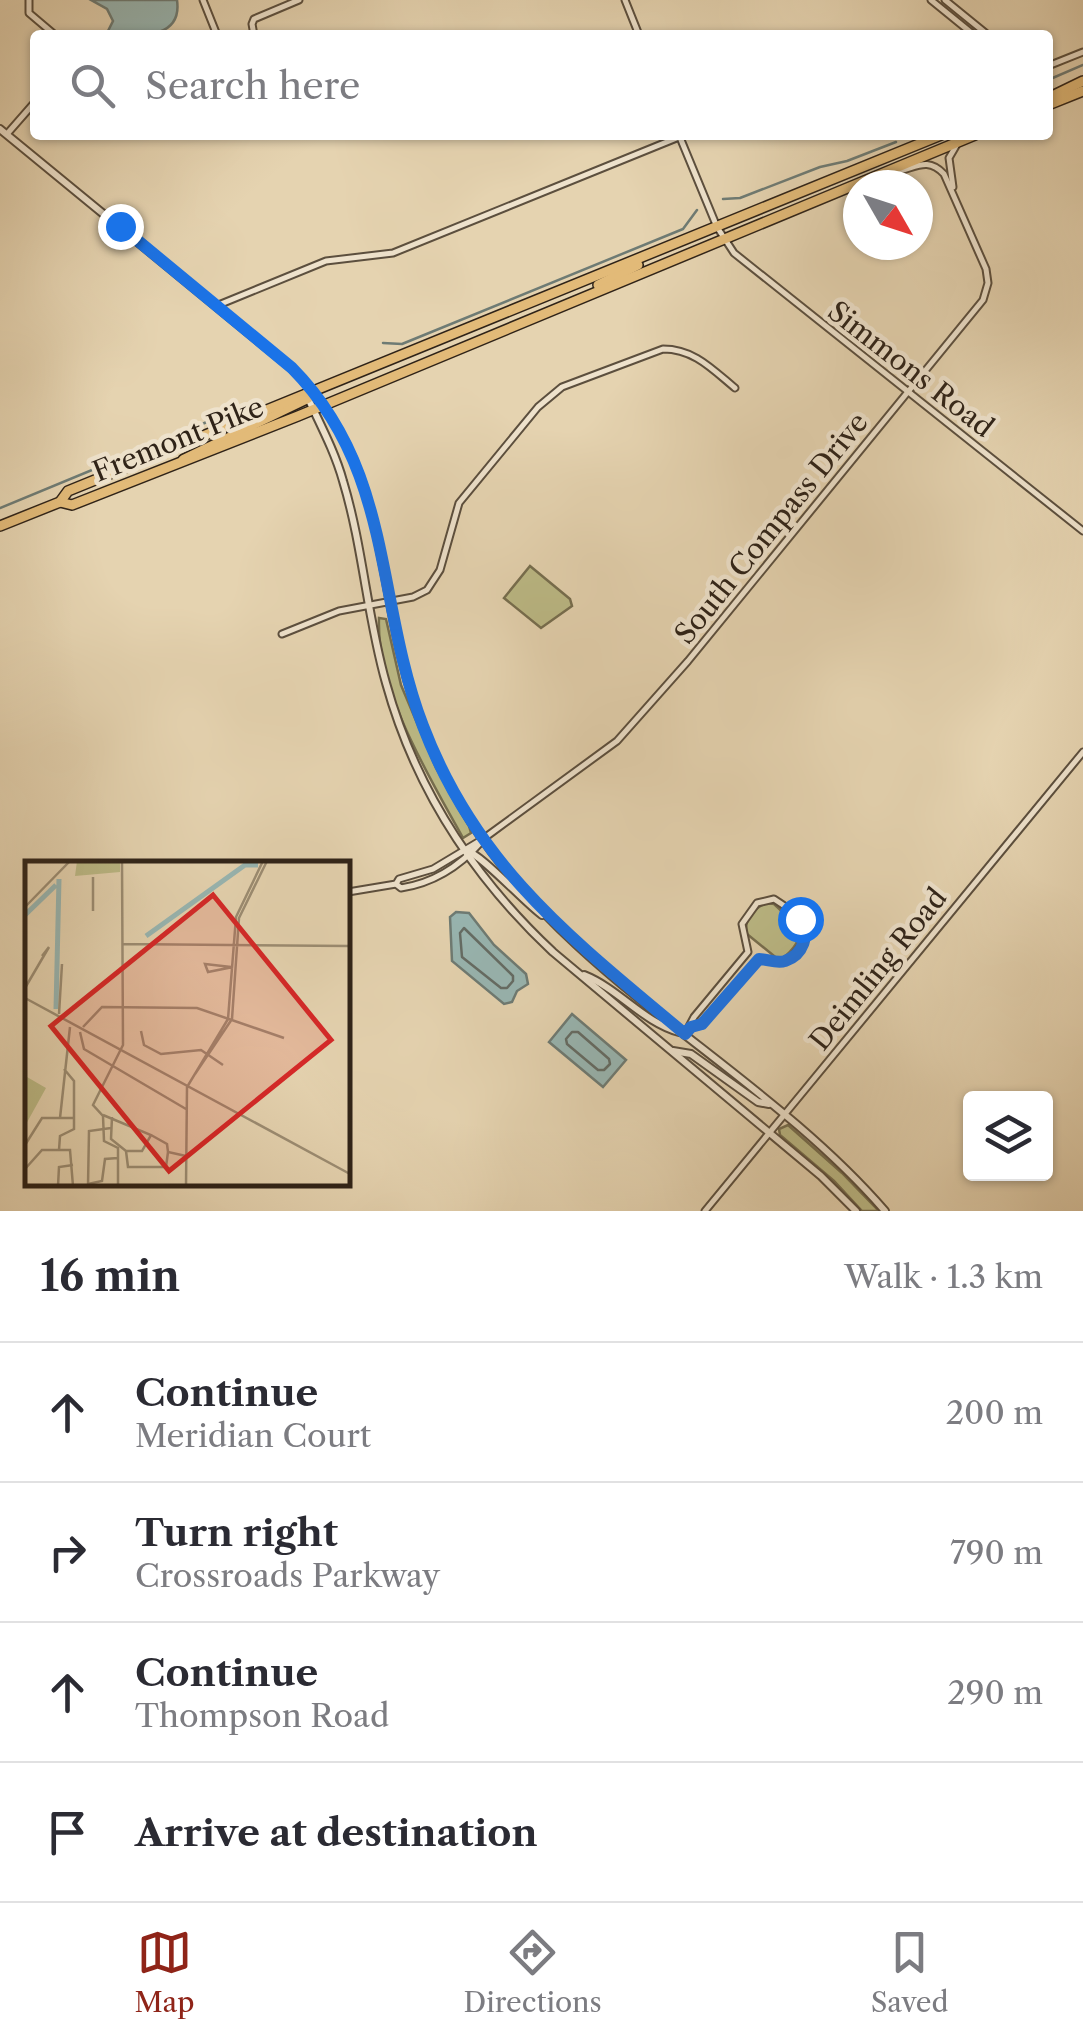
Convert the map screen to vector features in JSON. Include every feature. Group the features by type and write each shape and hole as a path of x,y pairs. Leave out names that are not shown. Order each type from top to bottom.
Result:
{"highway":[{"path":"1053,95 1083,79"},
{"path":"1053,97 1083,91"},
{"name":"Fremont Pike","path":"843,187 720,233 309,395 68,492 60,502 72,505 318,408 565,305 720,233 930,140"},
{"name":"Fremont Pike","path":"888,170 960,140"},
{"path":"0,526 60,502"}],"main road":[{"path":"175,464 309,395"}],"street":[{"path":"29,0 30,13 49,30"},
{"path":"202,0 215,30"},
{"path":"253,30 254,19 298,0"},
{"path":"625,0 637,30"},
{"path":"931,0 968,30"},
{"path":"944,0 982,30"},
{"path":"1053,64 1083,52"},
{"path":"30,107 3,132 302,378 309,395 350,450 368,494 406,672 423,727 450,786 483,839 526,894 562,931"},
{"path":"216,306 326,261 393,253 671,140"},
{"path":"683,140 720,233"},
{"name":"South Compass Drive","path":"350,892 396,884 399,879 468,853 600,756 634,724 909,390 988,291 986,269 954,190 949,158 952,148 961,140"},
{"path":"907,170 930,163 944,174 954,190"},
{"name":"Simmons Road","path":"720,233 752,268 1083,532"},
{"path":"282,634 339,612 421,594 432,585 460,503 555,390 663,348 680,349 694,356 735,388"},
{"path":"318,408 342,478 385,680 428,791 468,853 513,912 578,973 769,1132 856,1211"},
{"name":"Deimling Road","path":"704,1211 1083,752"},
{"path":"468,853 770,1104 886,1211"},
{"path":"685,1034 694,1017 748,952 742,924 757,903 774,899 800,919 806,928 806,938 793,956 779,962 759,959 702,1024 691,1027"},
{"path":"578,973 592,978 660,1026 685,1034"},
{"path":"710,999 718,1006"},
{"path":"672,1051 691,1054 758,1102 770,1104"}],"shaded area":[{"path":"530,566 570,599 572,606 541,628 504,598"},
{"path":"379,618 386,619 401,685 436,768 469,826 471,833 463,838 395,703 380,646"},
{"path":"767,903 774,904 802,930 794,947 779,960 747,934 751,915"},
{"path":"788,1125 879,1211 862,1211 780,1135 779,1129"}],"water":[{"path":"91,0 177,0 177,14 165,30 108,30 113,21 107,9"},
{"path":"456,912 469,913 494,945 526,974 528,984 517,991 512,1002 504,1004 452,961 450,917"},
{"path":"572,1014 626,1060 603,1087 549,1042"}],"waterway":[{"path":"1053,78 1083,65"},
{"path":"723,199 740,198 896,142"},
{"path":"383,343 402,344 683,229 697,210"},
{"path":"130,454 255,402"},
{"path":"0,508 121,458"}],"route":[{"path":"120,226 292,368 334,423 368,494 406,672 434,754 471,822 542,912 685,1034 702,1024 759,959 779,962 793,956 806,938 807,931 800,919"}]}
